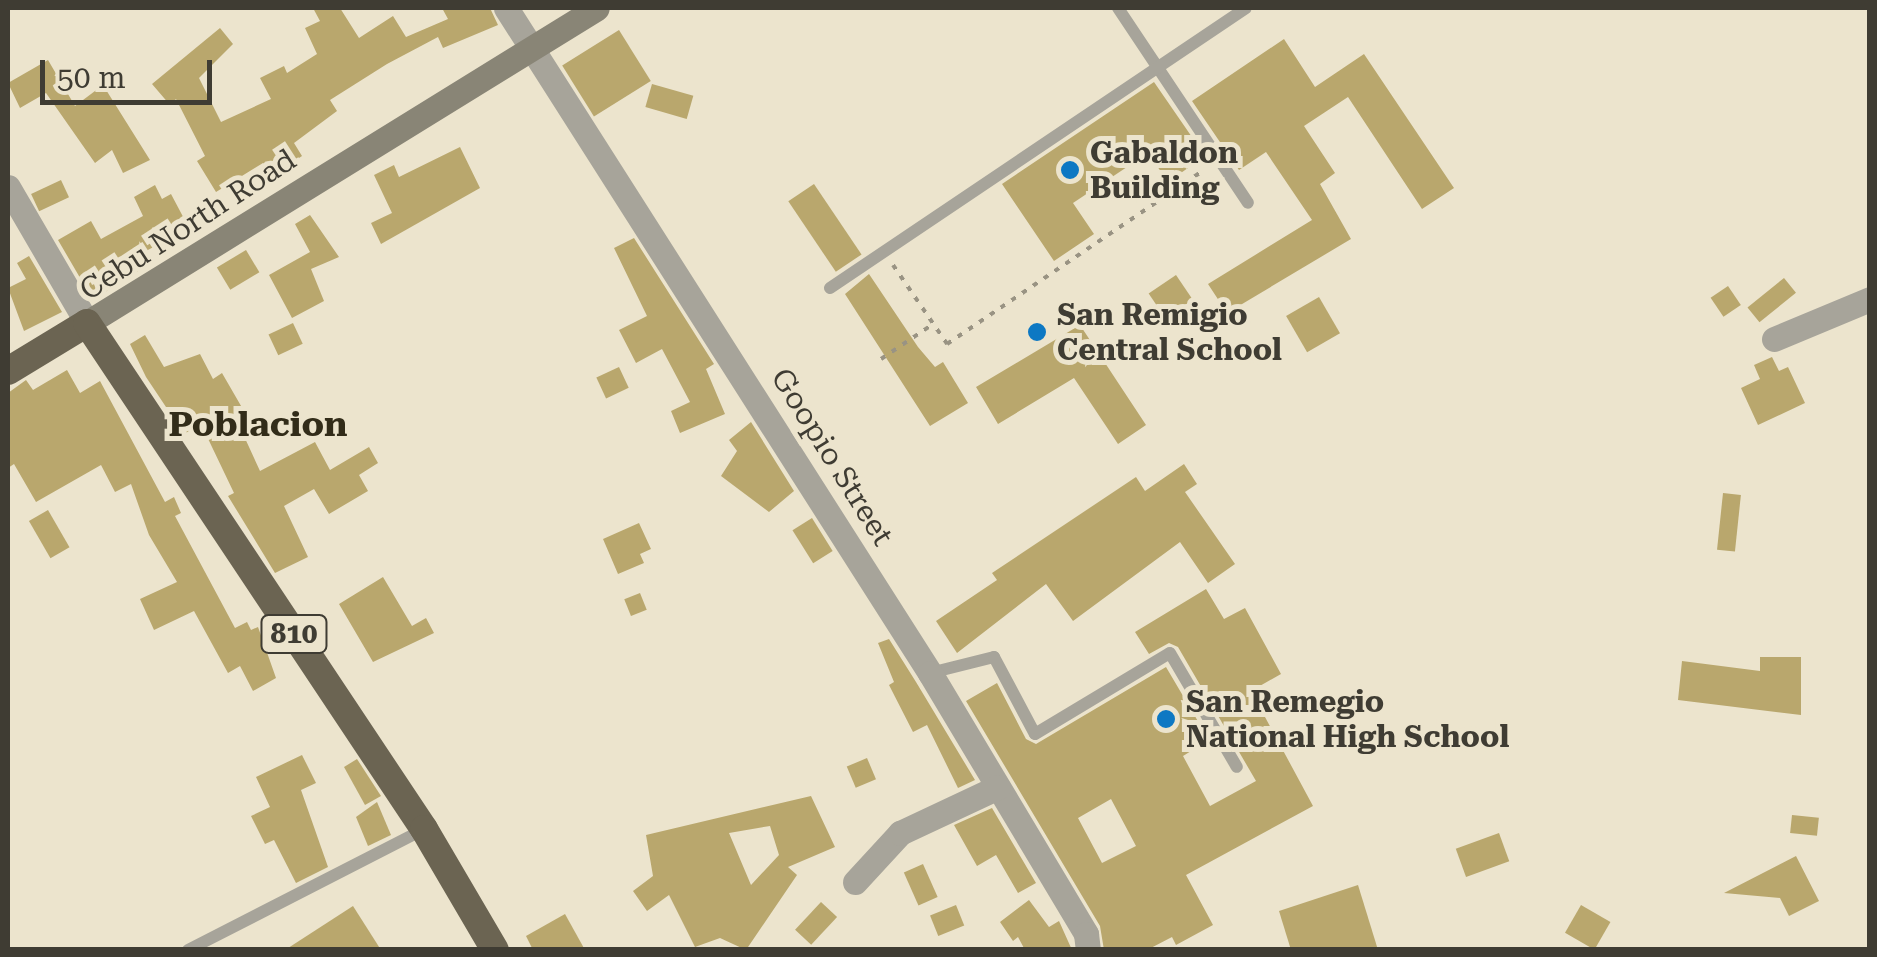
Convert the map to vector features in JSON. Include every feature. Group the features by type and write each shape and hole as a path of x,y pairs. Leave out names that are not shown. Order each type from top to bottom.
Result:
{"highway":[{"path":"8,372 87,323"},
{"name":"Cebu North Road","path":"87,323 424,829 495,950"}],"main road":[{"name":"Cebu North Road","path":"87,323 597,8"}],"street":[{"name":"Goopio Street","path":"506,8 930,673 1086,934 1088,950"},
{"path":"8,187 87,323"},
{"path":"1774,339 1870,299"},
{"path":"855,882 900,833 998,787"}],"lane":[{"path":"1118,8 1248,203"},
{"path":"830,288 1246,8"},
{"path":"930,673 994,657 1035,734 1170,653 1237,767"},
{"path":"188,950 424,829"}],"path":[{"path":"884,252 947,344 1220,160"},
{"path":"881,359 933,324"}],"building":[{"path":"313,8 340,8 359,38 393,16 406,37 448,19 442,8 490,8 498,25 443,48 438,37 387,64 330,100 337,111 294,143 302,156 272,176 263,163 216,192 197,161 205,156 176,99 170,105 152,84 220,28 233,44 199,78 221,122 271,99 260,78 284,66 287,73 317,54 305,28 320,21"},
{"path":"619,30 651,81 594,116 562,66"},
{"path":"1284,39 1315,87 1364,54 1454,188 1422,209 1348,97 1304,126 1335,173 1320,184 1351,239 1227,313 1208,284 1312,220 1266,152 1239,170 1192,101"},
{"path":"48,60 75,106 103,85 150,160 123,173 112,150 95,163 46,93 20,108 8,83"},
{"name":"Gabaldon Building","path":"1154,82 1205,156 1168,182 1148,153 1073,203 1094,234 1054,261 1002,184"},
{"path":"652,84 693,96 687,119 645,107"},
{"path":"460,147 480,188 381,244 371,223 392,213 374,175 394,165 399,177"},
{"path":"61,180 69,197 39,211 31,194"},
{"path":"814,184 862,254 836,272 788,201"},
{"path":"155,185 162,199 171,194 189,228 146,251 152,262 93,300 58,240 91,221 101,239 143,216 134,197"},
{"path":"310,215 339,257 311,269 324,301 292,318 269,275 310,252 295,224"},
{"path":"634,238 714,364 706,369 725,414 680,433 671,411 690,402 662,349 636,363 619,330 647,316 614,248"},
{"path":"246,250 259,272 230,290 217,268"},
{"path":"29,256 62,312 24,331 8,288 26,279 17,263"},
{"path":"869,274 918,347 935,367 943,362 968,403 930,426 845,294"},
{"path":"1176,275 1193,300 1165,318 1149,293"},
{"path":"1784,278 1796,293 1759,322 1747,308"},
{"path":"1728,286 1741,305 1723,317 1711,298"},
{"path":"1319,297 1340,333 1307,352 1286,316"},
{"path":"293,323 303,344 278,355 269,334"},
{"path":"1080,325 1146,425 1118,444 1074,378 998,424 976,387"},
{"path":"145,335 164,367 200,354 213,379 222,373 248,418 238,423 260,471 315,442 330,470 369,447 378,463 359,475 368,491 329,514 314,489 284,506 308,557 275,573 228,496 234,493 201,424 184,434 146,377 130,344"},
{"path":"1772,357 1779,371 1788,367 1805,403 1758,425 1741,388 1760,379 1754,365"},
{"path":"619,367 629,388 606,398 596,378"},
{"path":"67,370 80,393 100,381 165,502 174,497 181,513 175,516 235,628 247,622 251,630 258,627 276,678 253,691 240,666 228,673 194,611 154,630 140,599 177,582 149,535 131,484 115,492 101,465 36,502 14,464 8,468 8,393 26,380 33,390"},
{"path":"751,422 794,491 769,512 721,476 737,451 729,440"},
{"path":"1184,464 1197,484 1185,492 1235,564 1208,583 1180,542 1073,621 1046,584 957,653 936,621 997,580 992,573 1136,477 1145,491"},
{"path":"1723,493 1741,495 1735,552 1717,550"},
{"path":"48,510 70,547 50,558 29,521"},
{"path":"812,518 833,551 813,563 792,530"},
{"path":"639,523 651,549 640,554 644,563 618,574 603,539"},
{"path":"383,577 412,626 426,618 434,633 373,662 339,604"},
{"path":"1206,589 1224,619 1245,608 1281,674 1251,691 1313,806 1186,875 1213,925 1176,945 1172,937 1147,950 1104,950 1100,926 966,701 997,683 1026,739 1036,744 1166,667 1209,740 1183,756 1210,806 1256,781 1178,647 1169,643 1149,654 1135,632","holes":["1111,799 1136,846 1102,863 1078,818"]},
{"path":"640,593 647,610 631,616 624,599"},
{"path":"889,639 975,780 958,788 927,725 913,732 889,685 894,682 878,643"},
{"path":"1760,657 1801,657 1801,715 1678,700 1682,661 1760,671"},
{"path":"302,755 316,783 301,790 328,867 296,883 274,840 265,844 251,816 270,807 256,777"},
{"path":"867,758 876,779 856,788 847,767"},
{"path":"357,759 381,796 365,805 344,767"},
{"path":"811,796 835,847 788,867 797,875 746,950 720,938 695,947 669,895 647,911 633,891 653,876 646,835","holes":["770,826 779,855 751,885 729,833"]},
{"path":"377,802 391,835 368,846 356,817"},
{"path":"992,808 1036,883 1018,893 996,855 977,866 954,825"},
{"path":"1792,815 1819,818 1817,836 1790,833"},
{"path":"1499,833 1509,861 1466,877 1456,849"},
{"path":"1796,856 1819,901 1789,916 1780,898 1724,893"},
{"path":"923,864 938,897 918,905 904,873"},
{"path":"1358,885 1378,950 1291,950 1279,911"},
{"path":"1029,900 1049,927 1059,921 1072,950 1025,950 1018,937 1013,941 1000,922"},
{"path":"821,902 837,917 811,945 795,930"},
{"path":"956,905 964,925 938,936 930,915"},
{"path":"1581,905 1610,922 1594,950 1565,933"},
{"path":"353,906 381,950 285,950"},
{"path":"565,914 585,950 533,950 526,936"}],"place":[{"name":"Gabaldon Building","path":"1070,170"},
{"name":"San Remigio Central School","path":"1037,332"},
{"name":"San Remegio National High School","path":"1166,719"}],"district":[{"name":"Poblacion","path":"258,425"}]}
